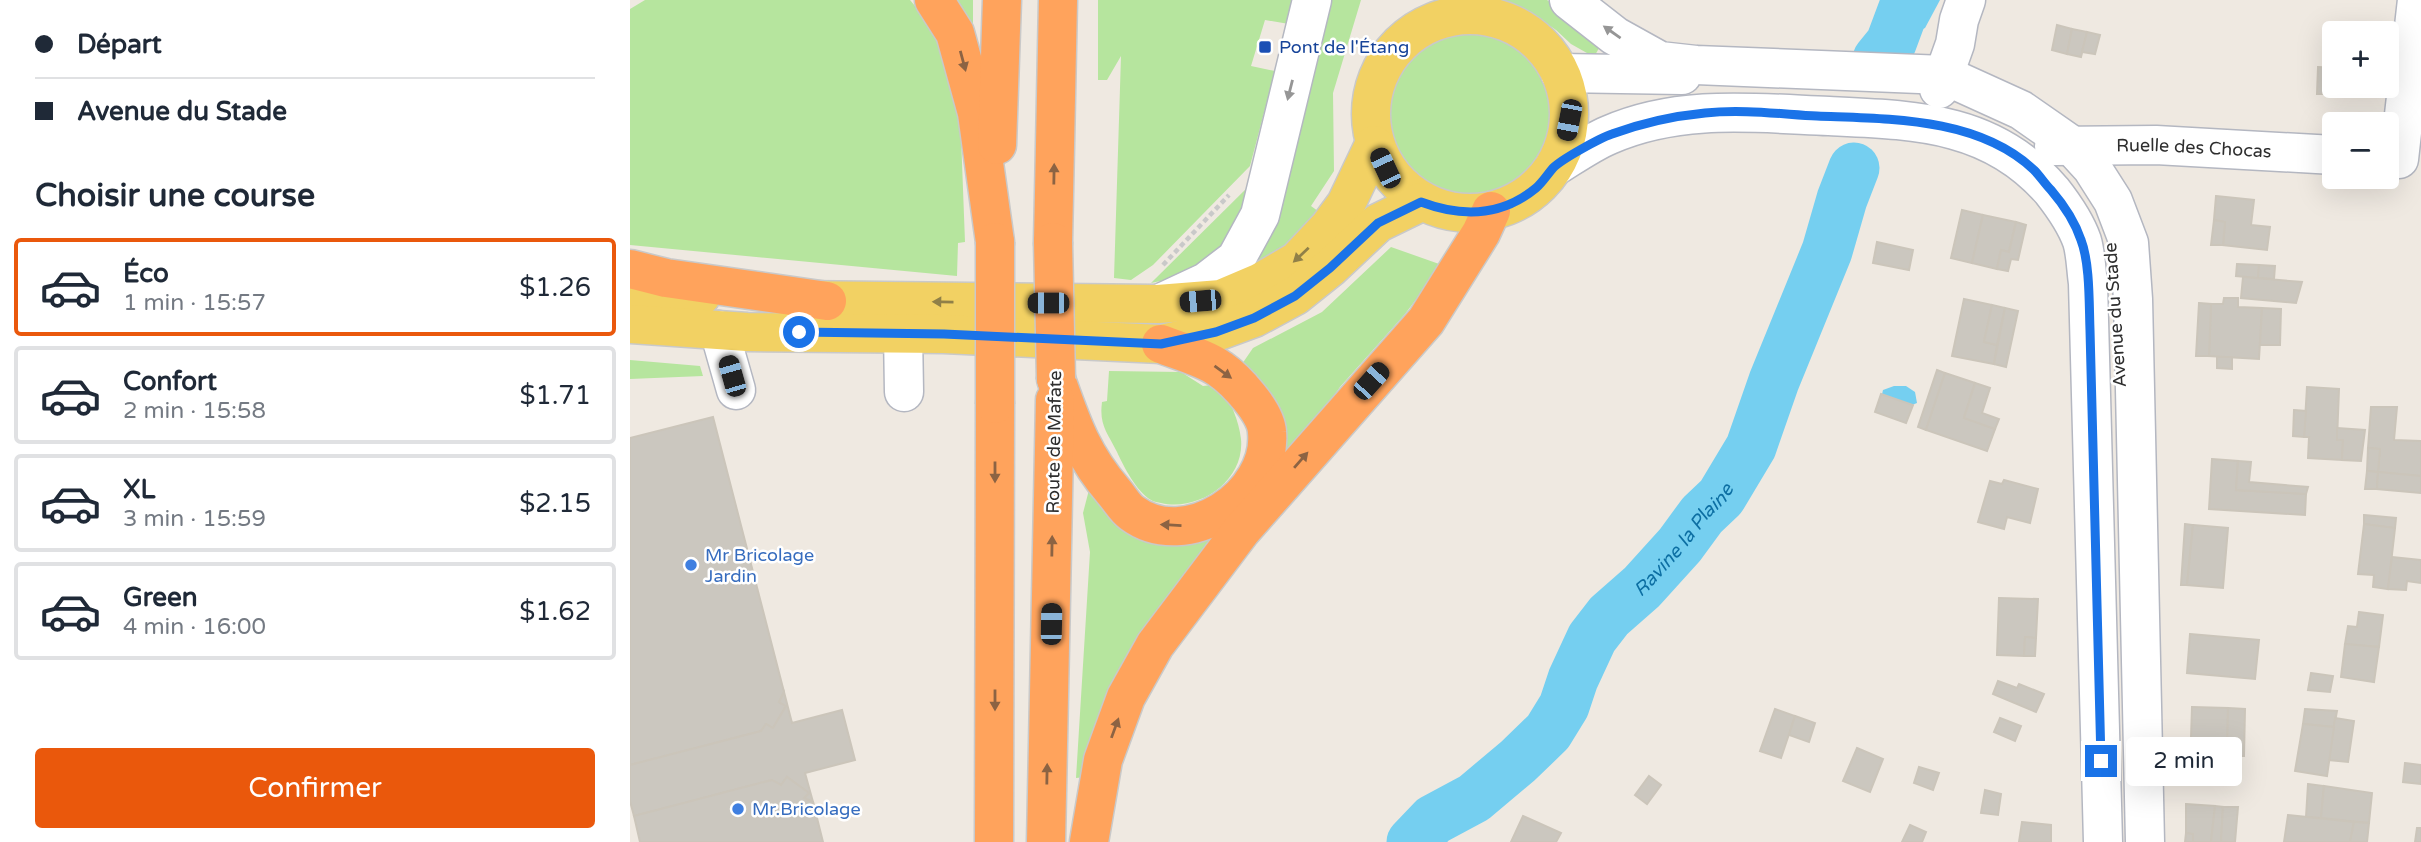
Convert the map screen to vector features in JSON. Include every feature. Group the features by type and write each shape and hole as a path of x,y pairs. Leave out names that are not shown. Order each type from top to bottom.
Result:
{"highway":[{"path":"934,0 955,33 977,113 995,242"},
{"path":"994,842 995,242 1002,0"},
{"name":"Route de Mafate","path":"1046,842 1056,379 1053,242 1058,0"},
{"path":"1089,842 1103,760 1126,697 1156,645 1241,531 1426,321 1481,233 1491,211"},
{"path":"630,269 666,278 827,301"},
{"path":"1056,379 1083,451 1106,484 1132,512 1154,524 1175,528 1197,523 1219,513 1255,481 1266,455 1267,429 1246,390 1219,367 1161,344"}],"main road":[{"path":"1479,8 1529,34 1547,52 1560,73 1568,96 1569,120 1565,145 1554,167 1538,187 1516,202 1491,211 1467,214 1444,211 1421,202 1401,187 1385,168 1374,145 1370,119 1372,92 1381,68 1397,47 1415,15 1438,20 1479,8"},
{"path":"630,293 827,301 1158,304 1221,299 1261,282 1297,261 1329,227 1346,204 1374,145"},
{"path":"630,324 719,330 903,333 1161,344 1216,332 1254,318 1295,296 1378,223 1421,202"}],"street":[{"path":"1158,304 1206,282 1237,258 1260,215 1312,0"},
{"path":"1569,0 1615,36 1660,61 1941,82 2021,110 2092,169 2113,201 2129,243 2133,299 2146,842"},
{"path":"1941,82 1955,44 1966,0"},
{"path":"2402,159 2417,0"},
{"path":"1560,73 1873,83 1941,82"},
{"name":"Avenue du Stade","path":"1554,167 1609,135 1657,120 1692,114 1719,112 1911,121 1970,133 2002,148 2033,169 2061,202 2082,241 2088,283 2102,842"},
{"path":"1554,167 1613,144 1647,135 1700,128 1899,133 1954,140 2008,162 2046,200 2073,245 2081,289 2094,842"},
{"name":"Avenue du Stade","path":"2061,145 2090,191 2114,244 2131,842"},
{"name":"Ruelle des Chocas","path":"2061,145 2156,145 2322,154"},
{"path":"719,330 736,390"},
{"path":"903,333 904,392"}],"green space":[{"path":"645,0 910,0 935,30 959,83 965,242 958,243 957,276 630,245 630,9"},
{"path":"950,0 973,0 973,23 965,25"},
{"path":"1098,0 1294,0 1289,24 1265,20 1251,66 1275,71 1250,166 1153,265 1131,280 1114,278 1121,56 1107,80 1098,80"},
{"path":"1324,0 1361,0 1333,93 1334,171 1311,206 1322,214 1286,251 1261,265 1251,255"},
{"path":"1504,0 1547,0 1603,41 1594,57 1571,44 1534,15"},
{"path":"1471,33 1503,39 1531,57 1549,85 1555,117 1549,149 1531,177 1503,195 1471,201 1439,195 1411,177 1393,149 1387,117 1393,85 1411,57 1439,39"},
{"path":"1253,182 1230,240 1184,276 1151,283"},
{"path":"1391,247 1442,265 1405,314 1340,387 1280,474 1242,364 1253,348 1322,312"},
{"path":"630,360 700,366 703,376 630,379"},
{"path":"1109,371 1181,372 1203,386 1221,384 1231,404 1241,439 1236,468 1217,490 1204,498 1176,505 1152,501 1135,485 1103,423 1101,410 1102,402 1107,401"},
{"path":"1090,486 1223,530 1086,777 1076,778 1090,552 1083,513"}],"water":[{"path":"1891,0 1940,0 1925,28 1891,43 1887,12"},
{"path":"1906,386 1915,392 1917,403 1912,405 1881,399 1883,390"}],"building":[{"path":"2057,25 2072,29 2067,54 2052,50"},
{"path":"2072,29 2087,32 2081,57 2067,54"},
{"path":"2087,32 2100,35 2095,54 2082,52"},
{"path":"2318,67 2322,67 2322,94 2317,94"},
{"path":"2216,196 2254,200 2251,225 2270,227 2267,250 2223,245 2225,222 2214,220"},
{"path":"1962,210 1983,215 1972,263 1951,258"},
{"path":"1983,215 2016,222 2009,252 2001,250 1997,269 1972,263"},
{"path":"2214,220 2225,222 2223,245 2211,245"},
{"path":"2016,222 2026,225 2018,260 2011,259 2008,271 1997,269 2001,250 2009,252"},
{"path":"1877,242 1913,250 1909,270 1873,263"},
{"path":"2237,264 2259,265 2258,278 2236,276"},
{"path":"2259,265 2275,266 2274,279 2258,278"},
{"path":"2243,277 2302,282 2296,303 2241,298"},
{"path":"2224,298 2238,298 2238,307 2262,308 2259,359 2209,356 2211,304 2223,304"},
{"path":"1964,299 1992,305 1984,342 1997,345 1994,364 1952,356"},
{"path":"2199,303 2211,304 2209,356 2196,356"},
{"path":"1992,305 2005,308 1997,345 1984,342"},
{"path":"2005,308 2018,311 2006,367 1994,364"},
{"path":"2262,308 2281,309 2280,345 2260,345"},
{"path":"2217,357 2232,357 2232,369 2217,368"},
{"path":"1937,370 1945,373 1926,430 1918,427"},
{"path":"1945,373 1975,383 1964,418 1995,429 1987,451 1926,430"},
{"path":"1975,383 1990,388 1982,413 1999,419 1995,429 1964,418"},
{"path":"2307,387 2339,389 2337,440 2343,440 2342,460 2308,458 2309,437 2304,437"},
{"path":"1881,394 1913,405 1906,423 1875,412"},
{"path":"2371,407 2397,407 2394,440 2421,441 2421,476 2378,472 2380,449 2368,448"},
{"path":"2294,410 2306,411 2304,437 2293,436"},
{"name":"Mr Bricolage Jardin","path":"713,417 784,692 779,702 786,706 773,728 766,724 761,731 630,765 630,438"},
{"path":"2337,428 2365,430 2361,461 2342,460 2343,440 2337,440"},
{"path":"2368,448 2380,449 2378,472 2367,471"},
{"path":"2212,459 2238,461 2236,490 2306,494 2305,515 2209,509"},
{"path":"2238,461 2251,462 2249,482 2308,487 2306,494 2236,490"},
{"path":"2367,471 2378,472 2377,489 2365,489"},
{"path":"2378,472 2421,476 2421,493 2377,489"},
{"path":"2004,480 2038,489 2030,523 2007,517 2004,529 1978,522 1990,481 2002,484"},
{"path":"2364,515 2396,518 2395,528 2364,524"},
{"path":"2185,524 2193,525 2187,585 2181,585"},
{"path":"2364,524 2395,528 2388,589 2373,587 2374,575 2358,574"},
{"path":"2193,525 2228,528 2223,588 2187,585"},
{"path":"2392,557 2421,560 2421,583 2407,581 2406,590 2388,589"},
{"path":"1999,598 2038,599 2036,638 2025,637 2024,656 1997,655"},
{"path":"2359,612 2383,615 2379,647 2345,644 2348,626 2357,627"},
{"path":"2190,634 2259,640 2255,679 2187,673"},
{"path":"2025,637 2036,638 2035,656 2024,656"},
{"path":"2345,644 2379,647 2374,682 2341,677"},
{"path":"2311,673 2333,676 2330,692 2308,690"},
{"path":"1998,681 2017,688 2019,684 2044,694 2036,712 1993,694"},
{"path":"784,692 792,723 842,710 855,760 805,773 813,802 804,798 809,793 787,777 781,785 772,780 634,816 630,801 630,765 761,731 766,724 773,728 786,706 779,702"},
{"path":"2192,707 2228,708 2227,756 2201,754 2202,739 2191,738"},
{"path":"2228,708 2245,709 2244,756 2227,756"},
{"path":"1775,709 1795,716 1781,758 1760,751"},
{"path":"2305,709 2337,711 2334,727 2303,724"},
{"path":"1795,716 1815,723 1809,742 1789,735"},
{"path":"2000,718 2021,726 2015,741 1994,732"},
{"path":"2335,718 2354,721 2348,762 2329,760"},
{"path":"2303,724 2334,727 2327,776 2295,771"},
{"path":"2191,738 2202,739 2201,754 2190,754"},
{"path":"1857,748 1883,759 1870,792 1843,781"},
{"path":"2197,754 2234,756 2233,779 2195,777"},
{"path":"2405,763 2421,765 2421,784 2403,782"},
{"path":"1919,767 1939,773 1933,790 1914,783"},
{"path":"1649,776 1661,785 1647,804 1635,795"},
{"name":"Mr.Bricolage","path":"787,777 809,793 804,798 813,802 823,842 640,842 634,816 772,780 781,785"},
{"path":"2308,784 2324,786 2321,818 2306,817"},
{"path":"2324,786 2372,793 2369,823 2321,818"},
{"path":"1985,790 2001,794 1998,815 1981,813"},
{"path":"2186,804 2215,806 2211,842 2193,842 2193,834 2186,833"},
{"path":"2215,806 2223,807 2221,842 2211,842"},
{"path":"2223,807 2238,807 2235,842 2221,842"},
{"path":"2288,815 2354,822 2350,842 2284,842"},
{"path":"1523,816 1561,833 1556,842 1511,842"},
{"path":"2022,822 2051,825 2051,842 2019,842"},
{"path":"2354,822 2369,823 2367,842 2350,842"},
{"path":"1910,825 1926,832 1922,842 1902,842"},
{"path":"2417,828 2421,828 2421,842 2415,842"},
{"path":"2186,833 2193,834 2193,842 2185,842"}],"waterway":[{"name":"Ravine la Plaine","path":"1878,59 1891,43 1907,0"},
{"name":"Ravine la Plaine","path":"1412,842 1433,820 1474,798 1548,732 1564,706 1592,638 1609,616 1642,587 1680,545 1702,515 1721,497 1751,447 1774,381 1827,251 1854,168"}],"place":[{"name":"Pont de l'Étang","path":"1265,47"},
{"name":"Mr Bricolage Jardin","path":"691,565"},
{"name":"Mr.Bricolage","path":"738,809"}],"route":[{"path":"799,332 944,334 1161,344 1216,332 1254,318 1295,296 1378,223 1421,202 1444,211 1467,214 1491,211 1516,202 1538,187 1554,167 1609,135 1657,120 1719,112 1865,118 1911,121 1970,133 2002,148 2033,169 2061,202 2082,241 2088,283 2090,330 2101,761"}]}
